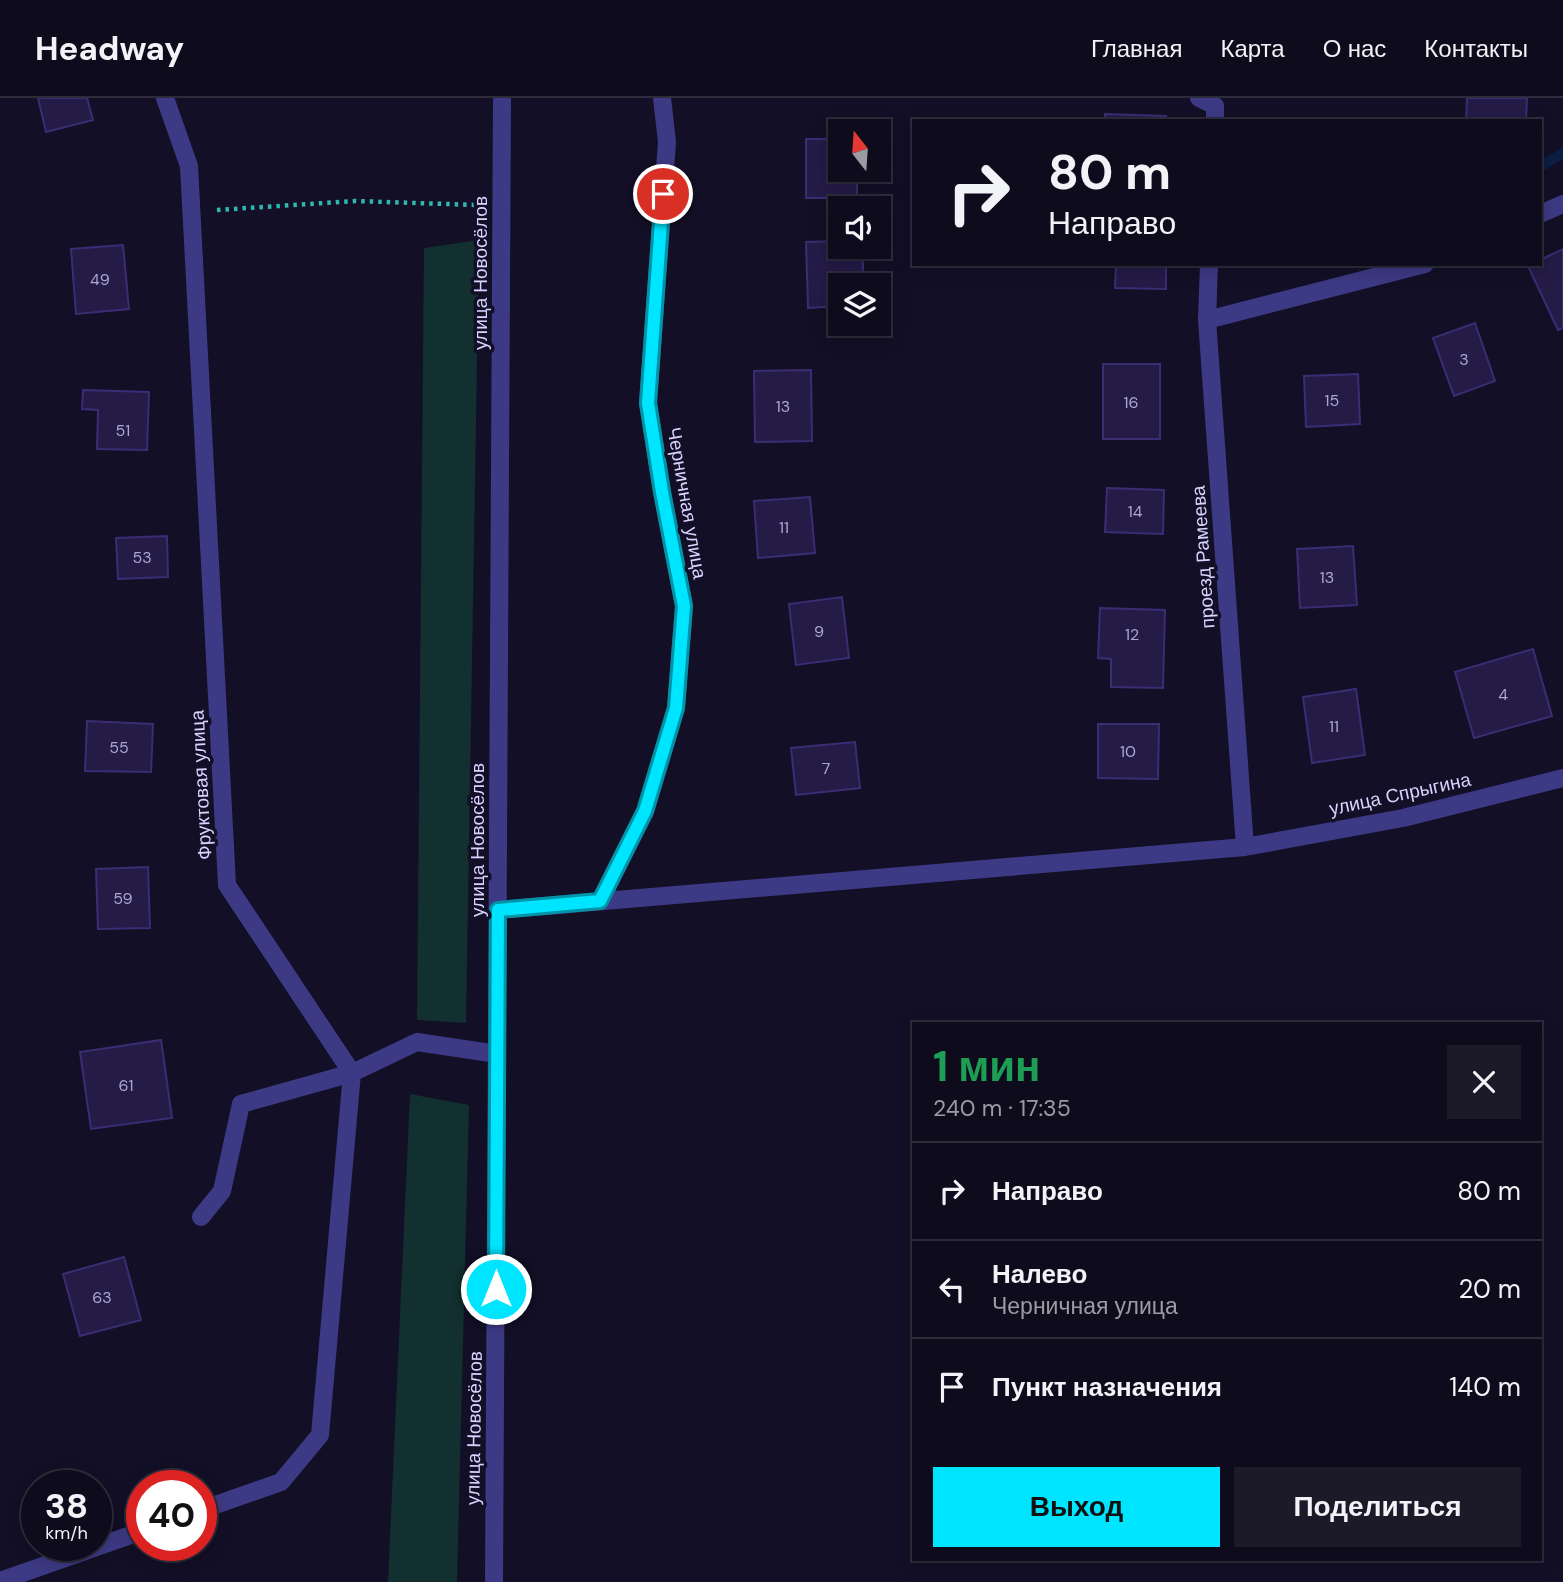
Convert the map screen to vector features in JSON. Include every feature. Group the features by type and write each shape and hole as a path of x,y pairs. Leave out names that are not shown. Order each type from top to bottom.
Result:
{"street":[{"name":"Фруктовая улица","path":"165,98 189,166 227,885 352,1073"},
{"name":"улица Новосёлов","path":"494,1582 502,98"},
{"name":"Черничная улица","path":"600,901 645,811 676,708 684,606 648,403 667,142 662,98"},
{"path":"1199,98 1215,106 1215,119"},
{"path":"1542,213 1563,204"},
{"name":"проезд Рамеева","path":"1209,266 1207,320 1245,848"},
{"path":"1207,320 1417,266"},
{"name":"улица Спрыгина","path":"498,910 1245,848 1403,818 1563,778"},
{"path":"201,1217 222,1191 242,1104 352,1073 417,1042 497,1054"},
{"path":"217,1504 281,1482 320,1435 352,1073"},
{"path":"0,1581 126,1537"}],"path":[{"path":"192,212 355,201 501,206"}],"green space":[{"path":"479,240 466,1023 417,1020 424,248"},
{"path":"410,1094 469,1105 457,1582 388,1582"}],"building":[{"path":"38,98 87,98 93,120 46,132"},
{"path":"1467,98 1527,98 1526,119 1466,119"},
{"path":"1105,114 1166,116 1166,119 1105,119"},
{"path":"806,139 828,139 828,182 857,182 857,196 806,198"},
{"path":"828,241 828,259 863,259 863,273 828,273 828,307 808,308 806,242"},
{"path":"123,245 129,309 76,314 71,249"},
{"path":"1563,249 1563,328 1558,330 1528,266 1542,266 1542,259"},
{"path":"1116,266 1166,266 1166,289 1115,288"},
{"path":"1475,323 1495,381 1454,396 1433,338"},
{"path":"1103,364 1160,364 1160,439 1103,439"},
{"path":"811,370 812,441 755,442 754,371"},
{"path":"1358,374 1360,424 1306,427 1304,376"},
{"path":"83,390 149,392 147,450 97,449 98,410 82,409"},
{"path":"1107,488 1164,490 1163,534 1105,532"},
{"path":"810,497 815,553 758,558 754,501"},
{"path":"167,536 168,577 118,579 116,538"},
{"path":"1353,546 1357,605 1300,608 1297,549"},
{"path":"842,597 849,658 796,665 789,604"},
{"path":"1100,608 1165,610 1163,688 1111,687 1111,659 1098,658"},
{"path":"1533,649 1552,716 1474,738 1455,672"},
{"path":"1356,689 1365,755 1312,763 1303,697"},
{"path":"87,721 153,724 151,772 85,771"},
{"path":"1098,724 1159,724 1158,779 1098,778"},
{"path":"855,742 860,788 796,795 791,748"},
{"path":"148,867 150,928 98,929 96,869"},
{"path":"161,1040 172,1118 91,1129 80,1052"},
{"path":"124,1257 141,1320 80,1336 63,1274"}],"waterway":[{"path":"1542,166 1563,153"}],"route":[{"path":"496,1289 498,910 600,901 645,811 676,708 684,606 648,403 663,194"}]}
